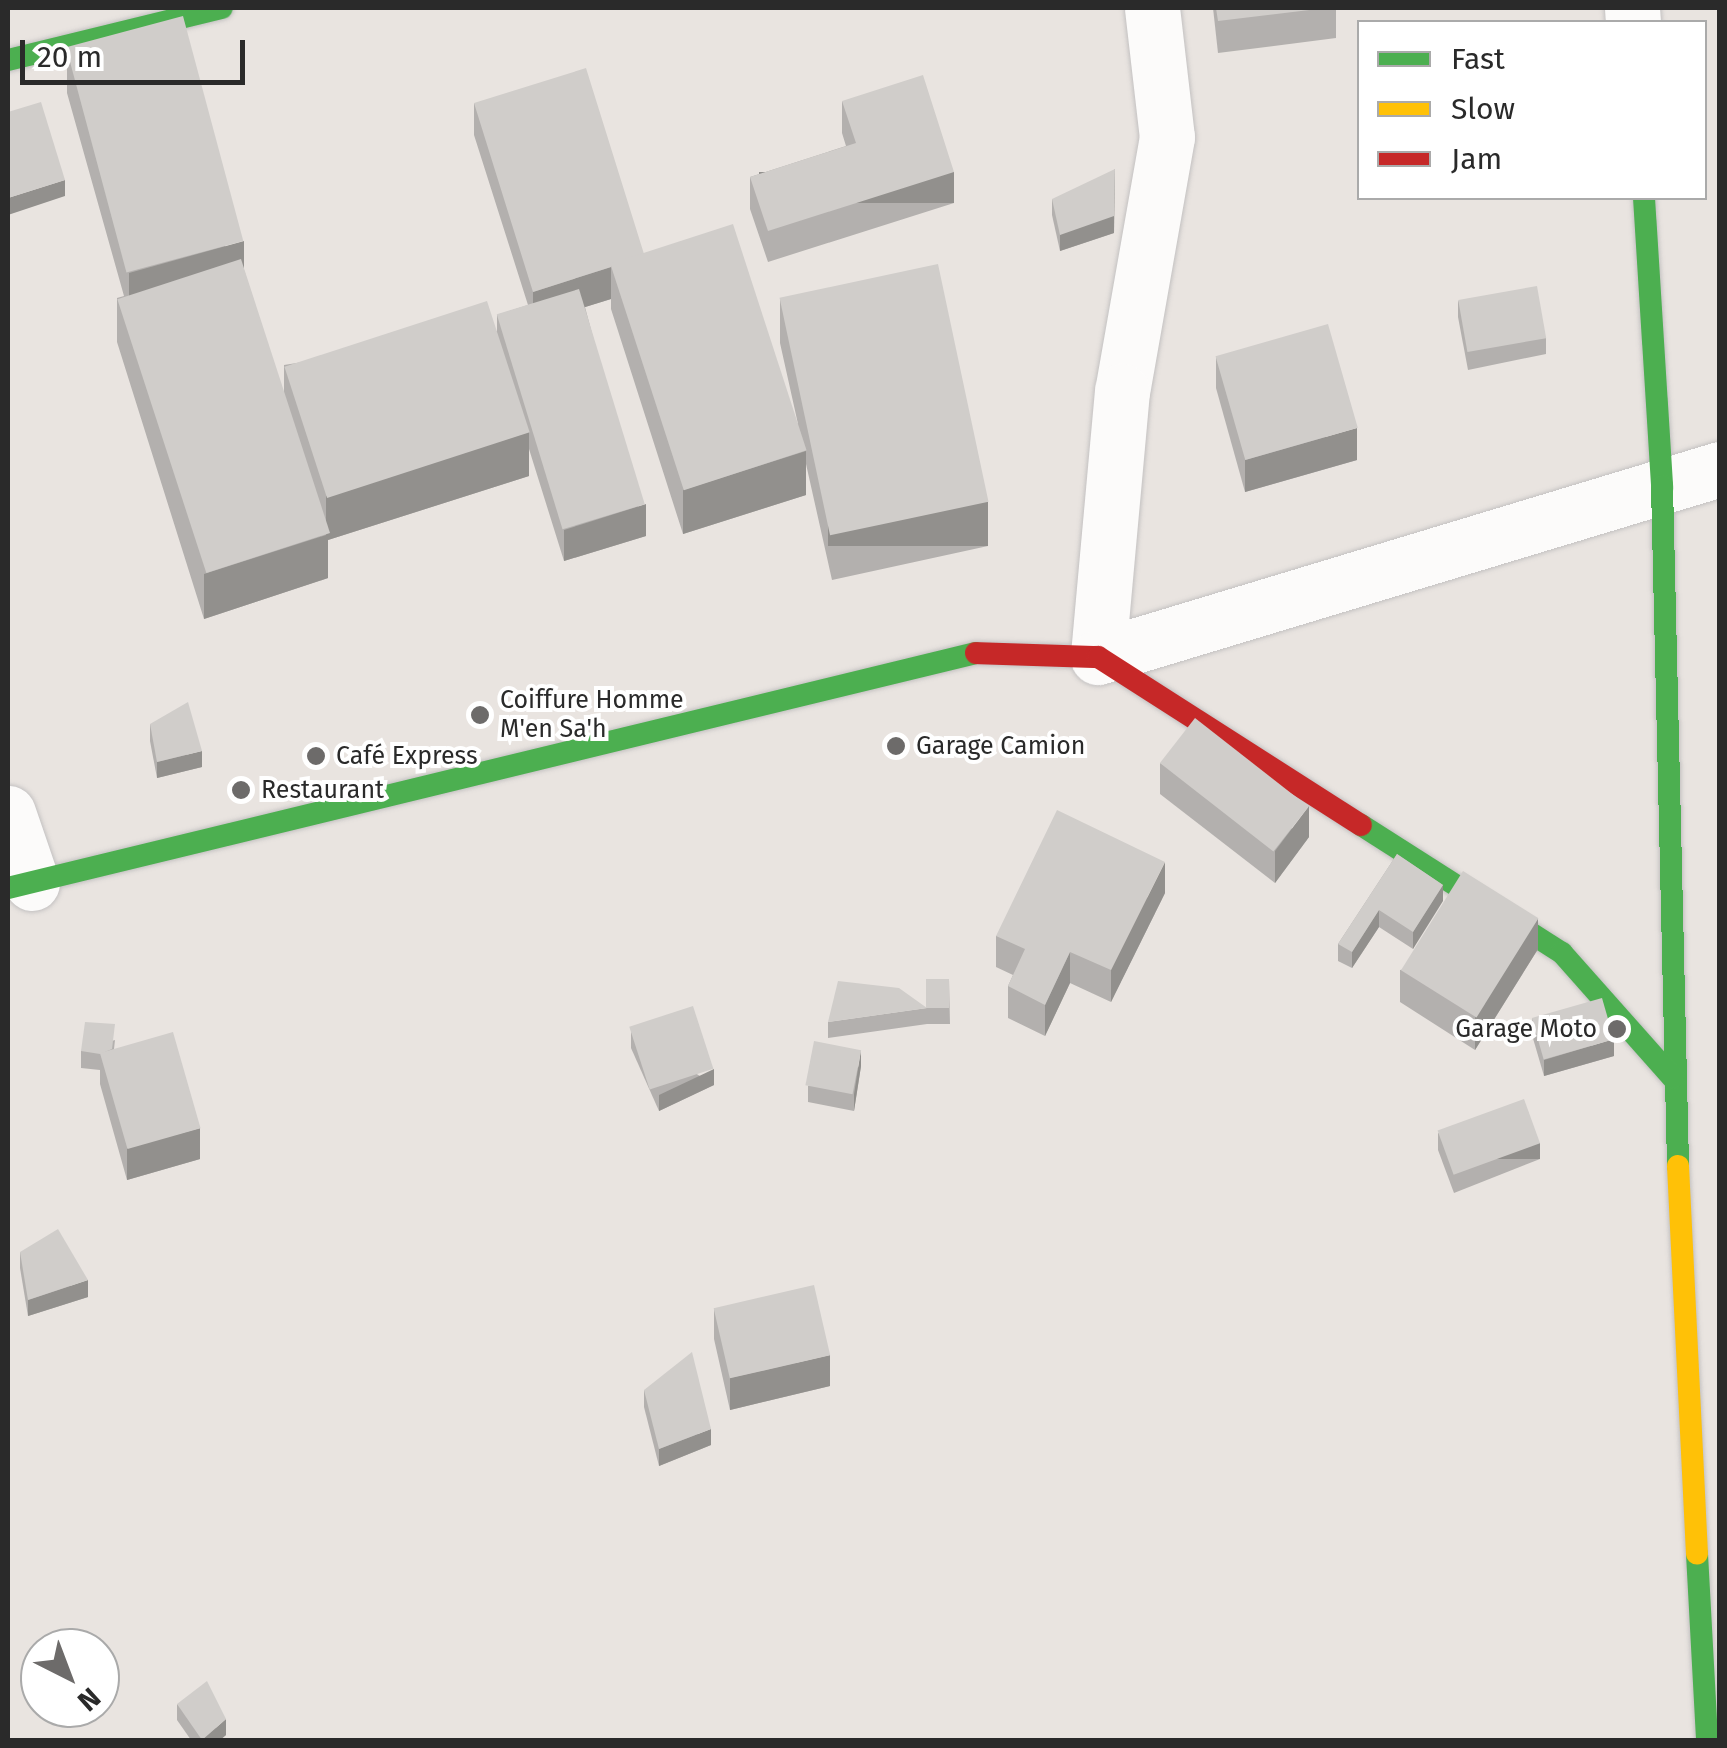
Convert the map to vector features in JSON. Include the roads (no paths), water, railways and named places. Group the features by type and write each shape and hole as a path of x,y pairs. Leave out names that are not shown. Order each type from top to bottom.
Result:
{"street":[{"path":"8,60 222,8"},
{"path":"1098,658 1122,390 1167,137 1152,8"},
{"path":"1644,200 1662,486 1673,1078 1707,1740"},
{"path":"8,813 20,886 966,653 1098,658 1720,469"},
{"path":"1098,658 1562,953 1673,1078"}],"place":[{"name":"Coiffure Homme M'en Sa'h","path":"480,715"},
{"name":"Garage Camion","path":"896,746"},
{"name":"Café Express","path":"316,756"},
{"name":"Restaurant","path":"241,790"},
{"name":"Garage Moto","path":"1617,1029"}]}
